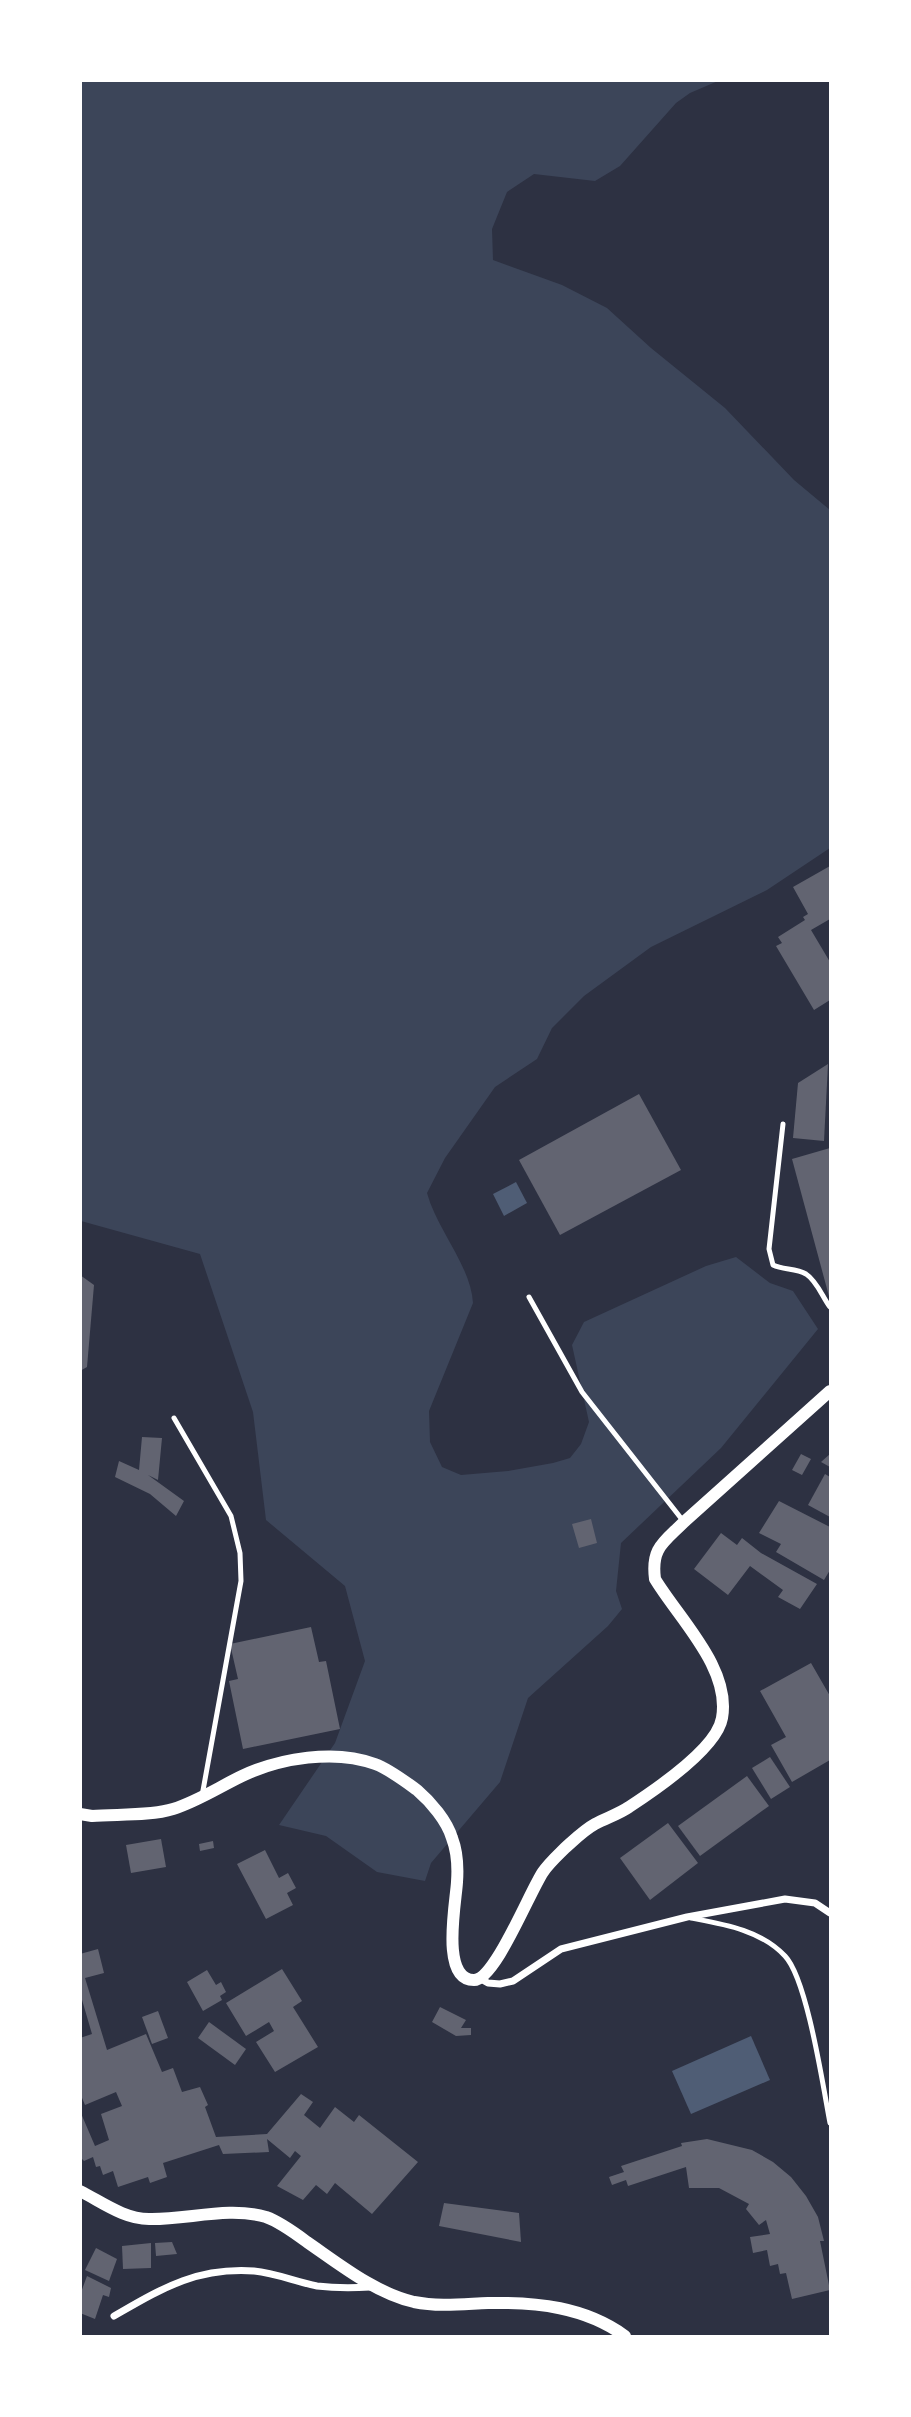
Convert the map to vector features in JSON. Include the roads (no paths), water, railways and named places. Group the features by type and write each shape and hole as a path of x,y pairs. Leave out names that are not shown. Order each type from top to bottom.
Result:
{"street":[{"path":"481,1979 496,1963 544,1870 592,1825 628,1808 698,1755 722,1721 724,1701 718,1675 654,1579 653,1561 666,1540 684,1522 831,1391"},
{"path":"80,1814 92,1816 169,1810 201,1799 242,1776 269,1765 298,1759 338,1757 376,1764 418,1791 437,1812 452,1837 457,1880 452,1933 453,1954 464,1978 481,1979 488,1983 513,1981 561,1949 687,1917 785,1899 814,1903 831,1913"},
{"path":"80,2191 121,2213 148,2219 237,2213 267,2217 398,2298 437,2306 522,2302 580,2312 625,2336"},
{"path":"114,2316 156,2292 195,2275 255,2271 315,2286 376,2286"}],"lane":[{"path":"783,1124 770,1259 773,1265 781,1269 804,1273 831,1307"},
{"path":"529,1297 582,1392 684,1522"},
{"path":"174,1418 231,1516 240,1553 241,1581 201,1799"},
{"path":"687,1917 733,1926 762,1939 786,1956 800,1981 831,2123"}]}
